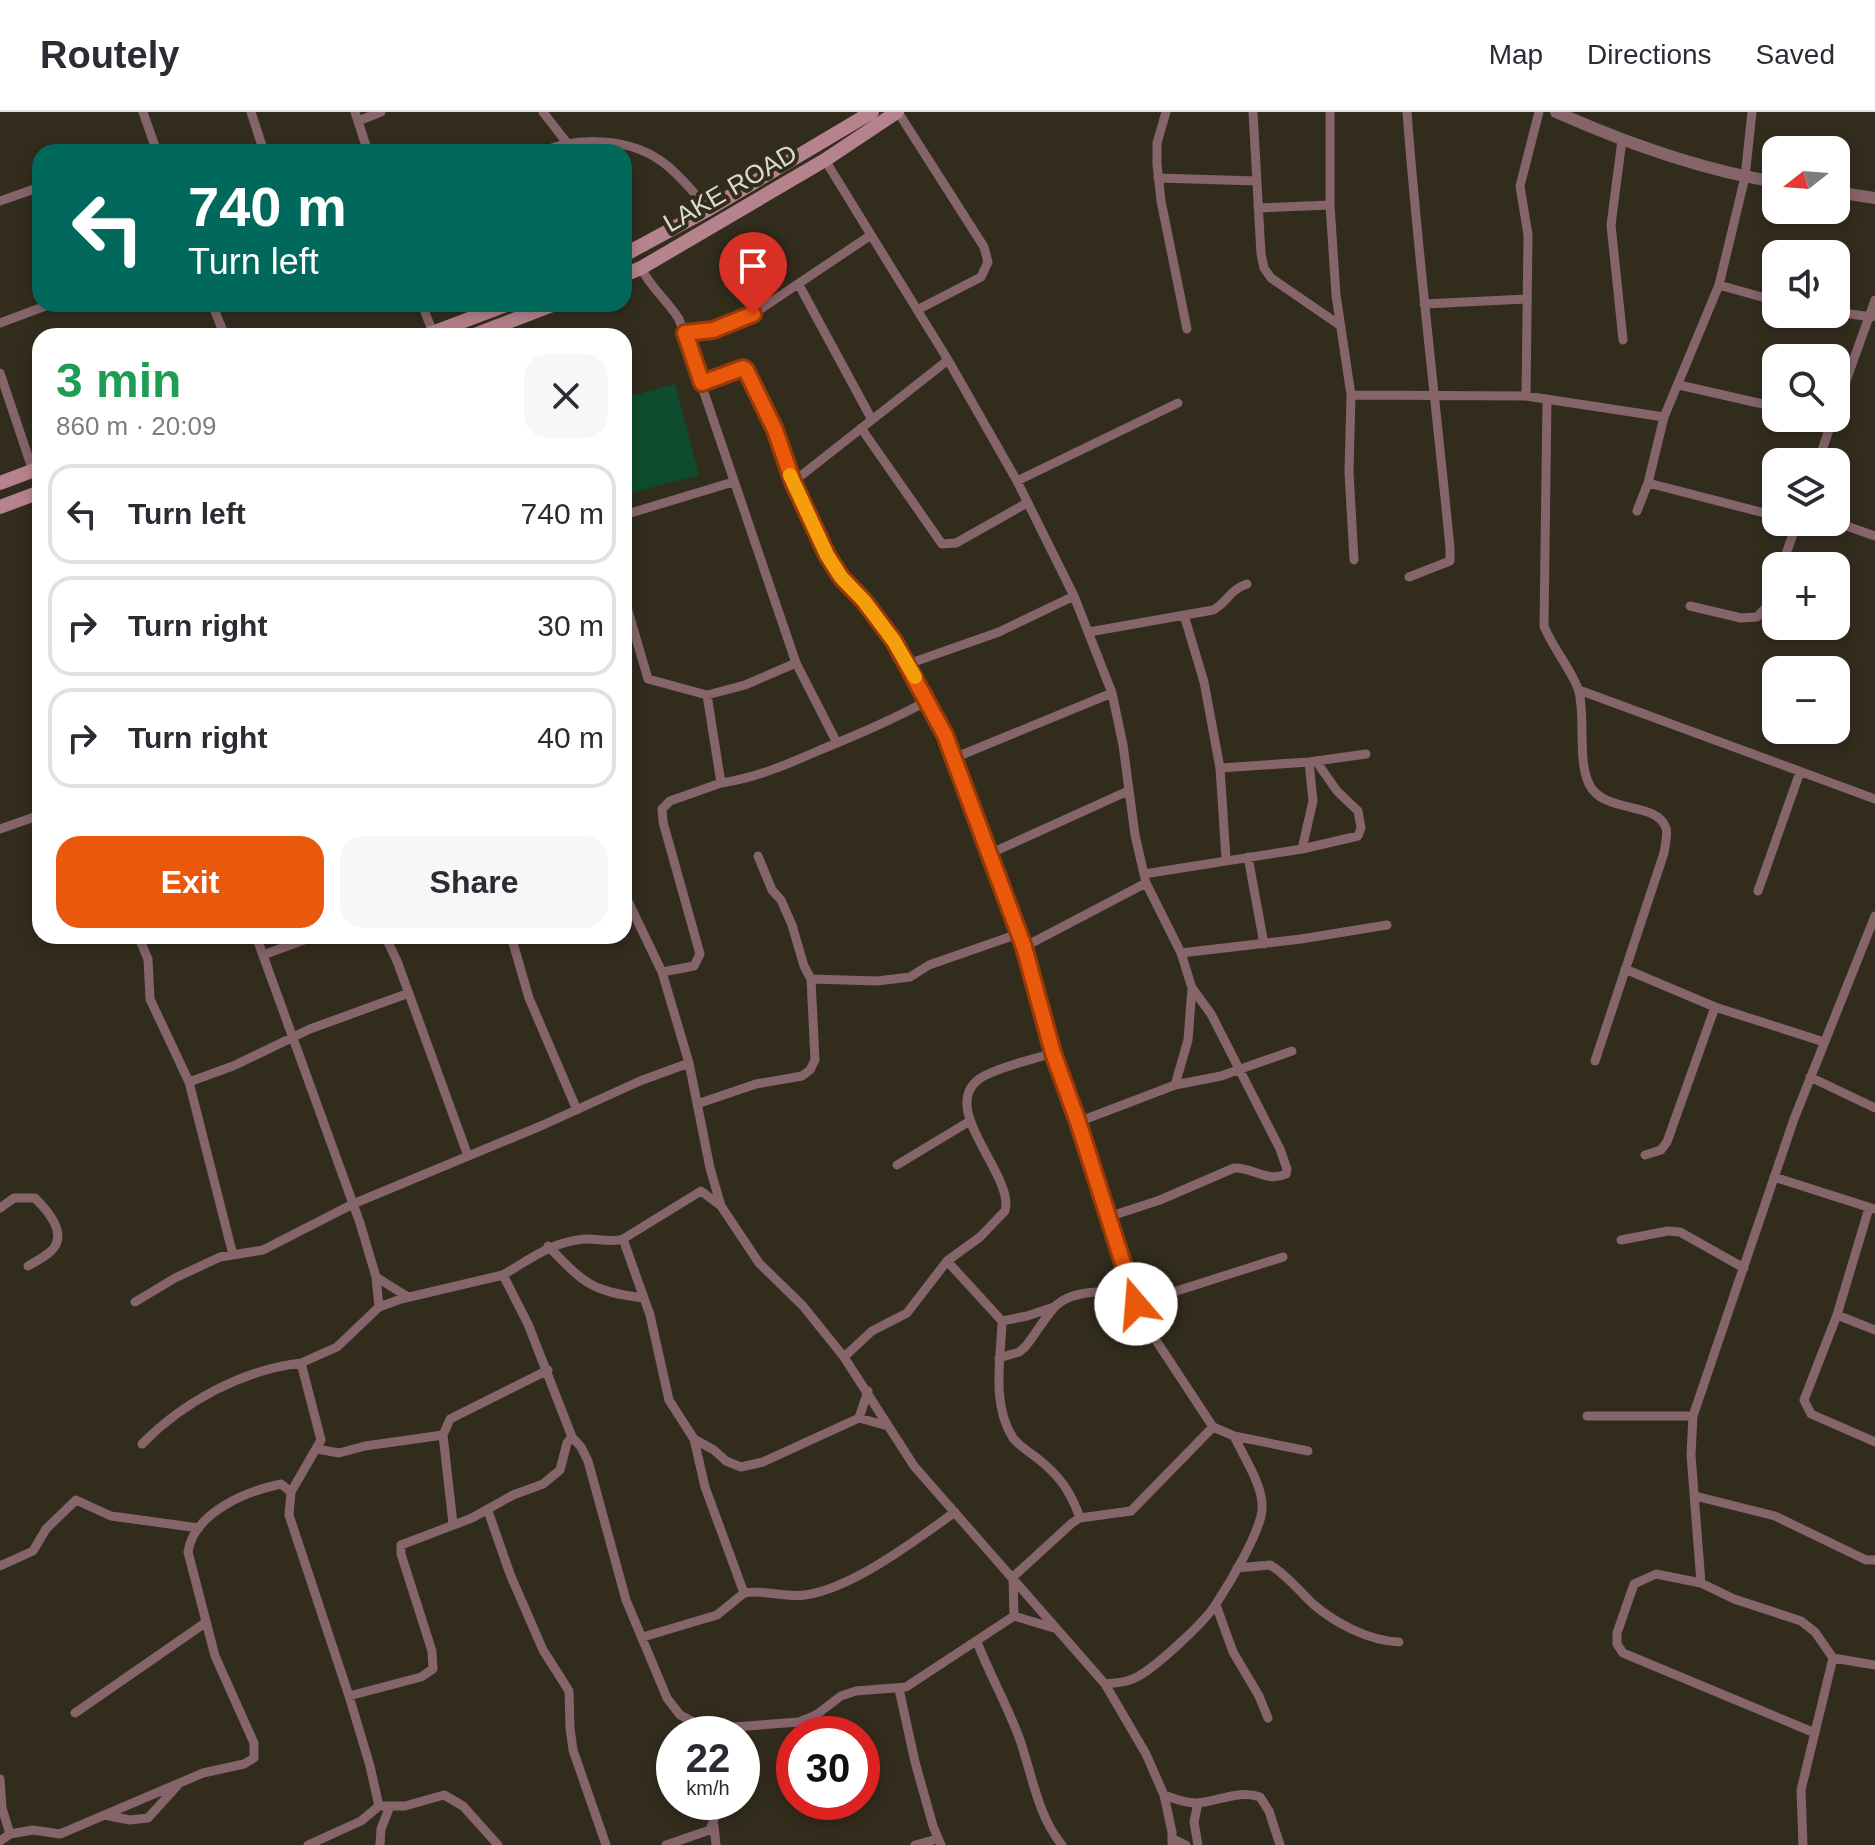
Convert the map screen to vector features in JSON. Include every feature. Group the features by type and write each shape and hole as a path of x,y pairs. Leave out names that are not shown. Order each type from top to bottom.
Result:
{"main road":[{"name":"LAKE ROAD","path":"632,251 709,209 872,112"},
{"name":"LAKE ROAD","path":"632,272 825,160 897,112"},
{"path":"445,328 488,312"},
{"path":"493,328 534,312"},
{"path":"0,483 32,471"},
{"path":"0,507 32,495"}],"street":[{"path":"143,112 151,144"},
{"path":"251,112 261,144"},
{"path":"365,144 356,116 381,112"},
{"path":"543,112 567,143 589,144"},
{"path":"897,112 984,247 988,262 986,272 981,277 917,310"},
{"path":"1166,112 1157,143 1158,178 1187,329"},
{"path":"1253,112 1264,268 1271,278 1341,326"},
{"path":"1330,112 1330,205 1351,395 1349,472 1354,560"},
{"path":"1407,112 1450,561 1409,577"},
{"path":"1526,396 1528,235 1520,186 1539,112"},
{"path":"1556,112 1622,140 1762,180"},
{"path":"1637,511 1648,483 1664,417 1719,285 1745,177 1752,112"},
{"path":"1622,140 1611,225 1623,340"},
{"path":"632,146 662,161 709,209"},
{"path":"825,160 948,360 1017,481 1074,596 1112,693 1145,878 1181,953 1192,988 1211,1014 1240,1069 1287,1169 1286,1174 1273,1179 1243,1168 1234,1168 1160,1200 1108,1217"},
{"path":"1158,178 1257,181"},
{"path":"0,201 32,190"},
{"path":"1850,194 1875,198"},
{"path":"1258,208 1330,205"},
{"path":"685,333 729,326 753,314 871,235"},
{"path":"641,268 648,282 669,302 685,333 796,663 837,743"},
{"path":"799,285 871,418"},
{"path":"1719,285 1762,297"},
{"path":"1424,304 1527,299"},
{"path":"1850,371 1872,317 1875,300"},
{"path":"0,323 32,311"},
{"path":"1850,314 1872,317"},
{"path":"793,482 948,360"},
{"path":"702,383 745,368 775,430 793,482 827,555 908,664 954,758 1024,947 1053,1053 1131,1291 1148,1331 1213,1427 1234,1436 1308,1451"},
{"path":"0,373 32,459"},
{"path":"1679,385 1762,404"},
{"path":"1351,395 1526,396 1664,417"},
{"path":"1547,399 1544,626 1551,645 1579,690 1584,748 1582,763 1589,786 1600,800 1650,812 1661,820 1667,830 1664,853 1595,1061"},
{"path":"1017,481 1178,403"},
{"path":"861,428 942,544 956,543 1027,503"},
{"path":"632,513 733,482"},
{"path":"1648,483 1762,512"},
{"path":"1850,527 1875,536"},
{"path":"1089,632 1218,608 1231,592 1247,584"},
{"path":"908,664 999,632 1074,596"},
{"path":"1690,606 1741,618 1757,617 1762,612"},
{"path":"1184,615 1204,682 1220,768 1226,859"},
{"path":"632,630 648,679 707,695 745,685 796,663"},
{"path":"1579,690 1875,799"},
{"path":"954,758 1112,693"},
{"path":"707,695 721,783"},
{"path":"662,972 694,966 700,954 662,809 670,801 721,783 743,780 837,743 927,701"},
{"path":"1220,768 1366,754"},
{"path":"1024,947 1145,878 1226,859 1302,849 1360,835 1358,811 1313,761"},
{"path":"1302,849 1313,801 1313,761"},
{"path":"1758,891 1800,772"},
{"path":"989,854 1128,791"},
{"path":"0,829 32,818"},
{"path":"697,1104 756,1084 802,1076 810,1070 816,1048 811,979 792,925 781,900 772,890 758,856"},
{"path":"1248,857 1264,944"},
{"path":"632,910 662,972 689,1063 710,1168 721,1206 759,1263 803,1306 844,1357 914,1466 1105,1684 1139,1741 1164,1795 1173,1842 1186,1845"},
{"path":"1701,1583 1691,1455 1693,1416 1810,1077 1875,916"},
{"path":"1181,953 1387,925"},
{"path":"811,979 877,981 910,977 929,965 1018,934"},
{"path":"141,944 148,959 150,999 189,1082 233,1255"},
{"path":"259,944 353,1204 376,1277 379,1307"},
{"path":"263,955 293,944"},
{"path":"388,944 468,1156"},
{"path":"513,944 529,998 577,1110"},
{"path":"1625,969 1715,1007 1824,1042"},
{"path":"1175,1085 1188,1040 1192,988"},
{"path":"189,1082 233,1066 294,1036 409,993"},
{"path":"1645,1155 1661,1150 1667,1142 1715,1007"},
{"path":"1078,1122 1175,1085 1198,1082 1292,1051"},
{"path":"844,1357 878,1327 907,1313 947,1261 980,1237 999,1217 1007,1204 1005,1194 970,1121 967,1105 976,1082 985,1075 1053,1053"},
{"path":"135,1302 175,1278 220,1257 263,1250 353,1204 689,1063"},
{"path":"1810,1077 1875,1108"},
{"path":"897,1165 970,1121"},
{"path":"142,1444 163,1423 203,1397 276,1366 301,1363 337,1347 379,1307 408,1297 503,1275 548,1246 584,1239 623,1239 701,1191 710,1168"},
{"path":"1774,1177 1872,1209 1837,1315 1804,1400 1811,1414 1875,1442"},
{"path":"701,1191 721,1206"},
{"path":"0,1208 14,1198 35,1198 52,1216 56,1244 28,1266"},
{"path":"1621,1240 1668,1231 1680,1232 1744,1268"},
{"path":"623,1239 644,1298 669,1400 694,1439 705,1487 744,1593"},
{"path":"548,1246 581,1280 605,1292 644,1298"},
{"path":"1136,1304 1283,1257"},
{"path":"947,1261 1002,1321 999,1358 1001,1394 1011,1435 1060,1478 1080,1518"},
{"path":"503,1275 548,1370 572,1437 581,1447 593,1475 626,1600 672,1707 682,1716"},
{"path":"376,1277 408,1297"},
{"path":"1002,1321 1054,1307 1084,1294 1131,1291"},
{"path":"999,1358 1025,1347 1054,1307"},
{"path":"1837,1315 1875,1330"},
{"path":"301,1363 321,1434 317,1449 291,1492 288,1506 291,1525 349,1696 379,1806"},
{"path":"453,1524 443,1435 450,1419 548,1370"},
{"path":"859,1418 868,1391"},
{"path":"1587,1416 1693,1416"},
{"path":"694,1439 726,1461 741,1467 763,1462 859,1418 888,1426"},
{"path":"1013,1577 1080,1518 1131,1511 1213,1427"},
{"path":"317,1449 339,1453 365,1446 443,1435"},
{"path":"1105,1684 1125,1682 1153,1667 1216,1605 1255,1534 1262,1508 1254,1477 1234,1436"},
{"path":"349,1696 421,1677 433,1669 432,1651 400,1549 404,1542 488,1511 513,1495 543,1484 556,1475 572,1437"},
{"path":"0,1841 10,1834 33,1830 60,1834 203,1773 250,1762 256,1751 215,1656 188,1552 189,1542 199,1528 237,1497 281,1484 291,1492"},
{"path":"1695,1496 1775,1516 1866,1560 1875,1560"},
{"path":"0,1566 33,1551 46,1529 76,1500 111,1516 199,1528"},
{"path":"488,1511 510,1574 543,1650 569,1691 573,1750 606,1845"},
{"path":"643,1637 717,1615 744,1593 782,1597 823,1591 869,1569 955,1512"},
{"path":"1237,1568 1270,1565 1340,1623 1384,1640 1399,1642"},
{"path":"1815,1733 1623,1653 1616,1642 1617,1633 1630,1593 1638,1580 1656,1574 1701,1583 1734,1599 1801,1621 1815,1632 1833,1658 1875,1665"},
{"path":"1013,1577 1014,1616"},
{"path":"1216,1605 1233,1652 1268,1718"},
{"path":"1014,1616 1059,1629"},
{"path":"760,1726 799,1722 816,1715 841,1696 856,1691 899,1689 1014,1616"},
{"path":"75,1713 205,1623"},
{"path":"977,1642 1012,1721 1042,1808 1062,1845"},
{"path":"1803,1845 1801,1790 1833,1658"},
{"path":"899,1689 915,1762 939,1842 915,1845"},
{"path":"0,1779 2,1808 10,1834"},
{"path":"104,1815 143,1820 158,1809 177,1786"},
{"path":"1164,1795 1198,1803 1244,1794 1260,1797 1269,1811 1280,1845"},
{"path":"308,1845 361,1821 379,1806 405,1806 438,1795 451,1796 480,1822 498,1845"},
{"path":"1198,1803 1194,1822 1198,1845"},
{"path":"380,1845 381,1829 390,1806"},
{"path":"716,1820 716,1845"},
{"path":"666,1845 706,1833 714,1826"}],"green space":[{"path":"675,384 699,475 632,493 632,396"}],"slow traffic":[{"path":"790,475 827,555 841,577 853,587 894,641 915,677"}],"route":[{"path":"753,314 729,326 685,333 702,383 743,368 746,370 775,430 793,482 827,555 841,577 853,587 894,641 945,735 1024,947 1053,1053 1136,1304"}]}
